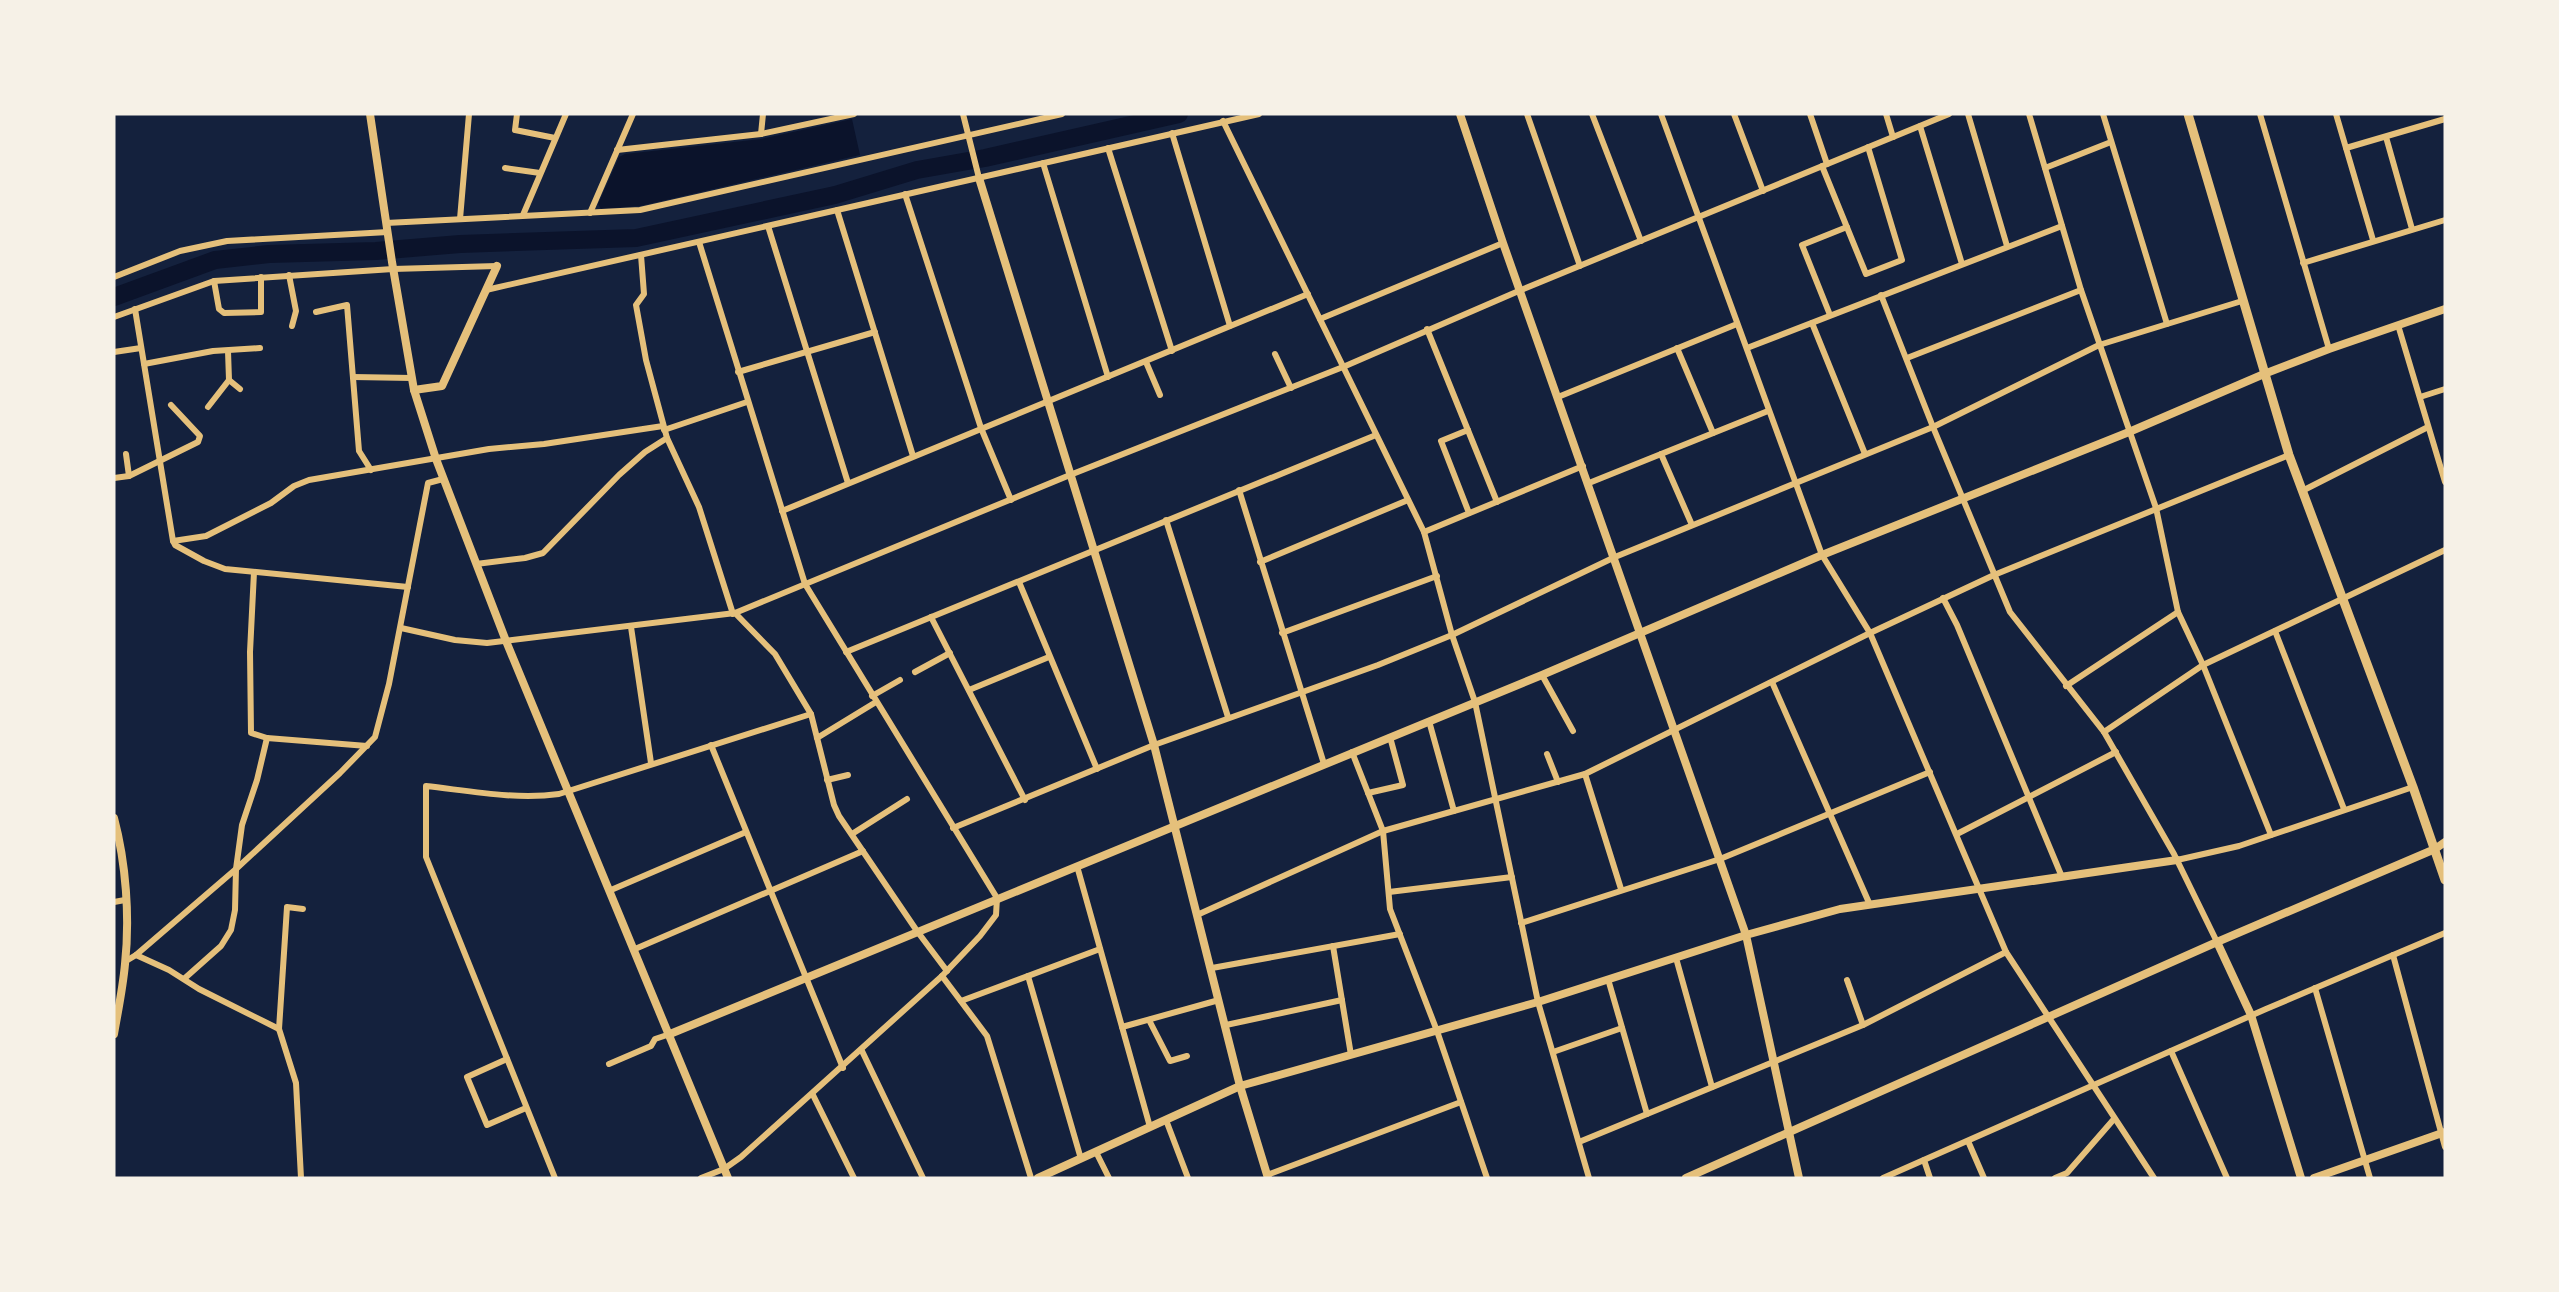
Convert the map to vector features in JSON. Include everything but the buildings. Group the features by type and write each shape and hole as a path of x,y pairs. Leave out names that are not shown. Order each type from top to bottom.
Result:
{"main road":[{"path":"2191,114 2242,301 2289,455 2445,880"}],"street":[{"path":"370,114 392,266 414,390 436,459 506,641 570,789 728,1178"},
{"path":"460,219 469,114"},
{"path":"517,114 516,131 555,138"},
{"path":"523,215 566,114"},
{"path":"590,214 633,114"},
{"path":"761,134 763,114"},
{"path":"617,150 761,134 823,117 854,114"},
{"path":"963,114 979,178 1154,745 1240,1086 1267,1177 1461,1102"},
{"path":"114,277 180,251 227,241 388,231 460,219 640,210 1062,114"},
{"path":"486,290 1259,114"},
{"path":"1460,114 1746,935 1799,1178"},
{"path":"1527,114 1580,266"},
{"path":"1592,114 1641,241"},
{"path":"1661,114 1822,555 1870,633 2006,952 2153,1178"},
{"path":"1734,114 1763,191"},
{"path":"1810,114 1847,227 1866,274 1902,260 1868,147"},
{"path":"1886,114 1893,137"},
{"path":"401,628 454,640 487,643 734,614 1070,475 1343,367 1521,290 1950,114"},
{"path":"1968,114 2007,246"},
{"path":"2029,114 2081,290 2156,508 2178,612 2203,665 2271,835"},
{"path":"2103,114 2166,324"},
{"path":"2260,114 2329,349"},
{"path":"2336,114 2373,240"},
{"path":"2346,148 2445,119"},
{"path":"1223,121 1424,532 1452,635 1475,702 1538,1002 1589,1178"},
{"path":"1920,126 1962,264"},
{"path":"1172,133 1230,326"},
{"path":"2386,137 2412,229"},
{"path":"2045,168 2111,142"},
{"path":"1108,148 1172,351"},
{"path":"1043,163 1108,377"},
{"path":"505,168 540,173"},
{"path":"905,194 981,428 1011,500"},
{"path":"837,210 914,456"},
{"path":"2303,263 2445,220"},
{"path":"768,226 848,483"},
{"path":"1747,348 2062,226"},
{"path":"1830,315 1802,245 1847,227"},
{"path":"699,242 805,584 997,898 996,915 945,973 862,1051 741,1157 724,1169 701,1178"},
{"path":"1320,319 1503,243"},
{"path":"640,255 644,294 636,305 646,360 667,438 699,508 734,614 775,654 811,714 834,805 987,1037 1031,1178"},
{"path":"114,317 214,281 392,266 497,266 442,386 414,390"},
{"path":"289,275 296,310 292,326"},
{"path":"214,281 219,309 224,313 261,312 261,277"},
{"path":"1907,358 2081,290"},
{"path":"782,511 1308,294"},
{"path":"1881,295 2010,612 2104,732 2177,860 2252,1015 2301,1178"},
{"path":"953,828 1154,745 1378,665 1452,635 1615,558 1933,427 2099,345 2242,301"},
{"path":"316,312 347,305 359,451 371,470"},
{"path":"135,309 173,541 204,561 225,569 408,587"},
{"path":"609,1064 651,1046 655,1039 1641,634 1822,555 2129,432 2264,374 2445,309"},
{"path":"1812,323 1865,454"},
{"path":"1558,397 1737,324"},
{"path":"2398,325 2428,427 2443,464 2445,482"},
{"path":"1427,330 1497,502"},
{"path":"738,372 875,332"},
{"path":"114,352 141,348"},
{"path":"144,364 260,348"},
{"path":"1677,348 1713,433"},
{"path":"208,407 229,380 229,351"},
{"path":"1275,354 1291,388"},
{"path":"1146,362 1160,395"},
{"path":"353,377 412,377"},
{"path":"229,380 240,389"},
{"path":"2420,397 2445,389"},
{"path":"173,541 206,536 309,480 489,449 664,428 747,402"},
{"path":"114,478 129,476 198,442 200,436 171,405"},
{"path":"1589,483 1768,411"},
{"path":"2302,491 2428,427"},
{"path":"1468,430 1441,441 1469,513"},
{"path":"846,652 1238,489 1376,435"},
{"path":"476,564 543,554 619,475 645,452 667,438"},
{"path":"126,454 129,476"},
{"path":"1661,454 1692,525"},
{"path":"1197,915 1383,831 1585,774 1943,598 2289,455"},
{"path":"1424,532 1583,466"},
{"path":"126,961 236,869 375,737 401,628 428,483 443,479"},
{"path":"1238,489 1324,764"},
{"path":"1260,562 1408,500"},
{"path":"1166,520 1228,717"},
{"path":"2104,732 2203,665 2445,550"},
{"path":"254,572 250,652 251,733 267,738 367,746"},
{"path":"1282,633 1437,576"},
{"path":"1019,582 1097,769"},
{"path":"1943,598 1957,625 2062,877"},
{"path":"2066,686 2178,612"},
{"path":"931,617 1025,800"},
{"path":"632,627 651,763"},
{"path":"2275,631 2344,809"},
{"path":"915,672 950,653"},
{"path":"969,690 1049,657"},
{"path":"1542,675 1573,731"},
{"path":"817,738 900,680"},
{"path":"1772,682 1870,905"},
{"path":"555,1178 426,856 426,786 545,796 811,714"},
{"path":"1429,721 1454,811"},
{"path":"1368,793 1403,785 1390,737"},
{"path":"185,978 221,946 231,930 242,825 267,738"},
{"path":"711,745 842,1068"},
{"path":"1352,752 1383,831 1390,909 1437,1031 1485,1178"},
{"path":"1957,834 2116,752"},
{"path":"1547,754 1558,782"},
{"path":"1521,923 1720,859 1930,772"},
{"path":"1585,774 1621,889"},
{"path":"827,780 848,775"},
{"path":"1038,1178 1240,1086 1538,1002 1746,935 1840,909 2177,860 2239,846 2413,787"},
{"path":"852,834 907,799"},
{"path":"114,818 122,859 126,961 114,1034"},
{"path":"611,890 746,832"},
{"path":"1686,1178 2217,942 2435,849 2445,842"},
{"path":"635,949 863,851"},
{"path":"1077,866 1150,1127"},
{"path":"1389,892 1511,877"},
{"path":"114,902 125,900"},
{"path":"301,1178 296,1083 279,1029 287,907 303,909"},
{"path":"1883,1178 2445,933"},
{"path":"1212,968 1400,934"},
{"path":"1332,946 1351,1055"},
{"path":"961,1001 1100,949"},
{"path":"1579,1142 1863,1024 2006,952"},
{"path":"136,955 279,1029"},
{"path":"2393,955 2445,1147"},
{"path":"1676,958 1712,1087"},
{"path":"1028,976 1081,1159"},
{"path":"1608,979 1647,1114"},
{"path":"1847,980 1863,1024"},
{"path":"2315,988 2370,1178"},
{"path":"1226,1025 1342,999"},
{"path":"1122,1027 1220,1000"},
{"path":"1149,1020 1170,1061 1187,1056"},
{"path":"1553,1052 1622,1028"},
{"path":"862,1051 923,1178"},
{"path":"2171,1051 2227,1178"},
{"path":"507,1059 467,1077 487,1125 526,1108"},
{"path":"813,1095 854,1178"},
{"path":"2055,1178 2067,1173 2114,1119"},
{"path":"1167,1120 1188,1178"},
{"path":"2314,1178 2443,1133"},
{"path":"1968,1141 1984,1178"},
{"path":"1096,1152 1109,1178"},
{"path":"1924,1160 1930,1178"}],"water":[{"path":"852,119 860,155 640,206 601,209 598,204 619,157 625,154 761,139"}],"waterway":[{"path":"114,297 215,260 269,254 376,251 460,244 636,238 835,195 917,170 985,158 1179,114"}]}
